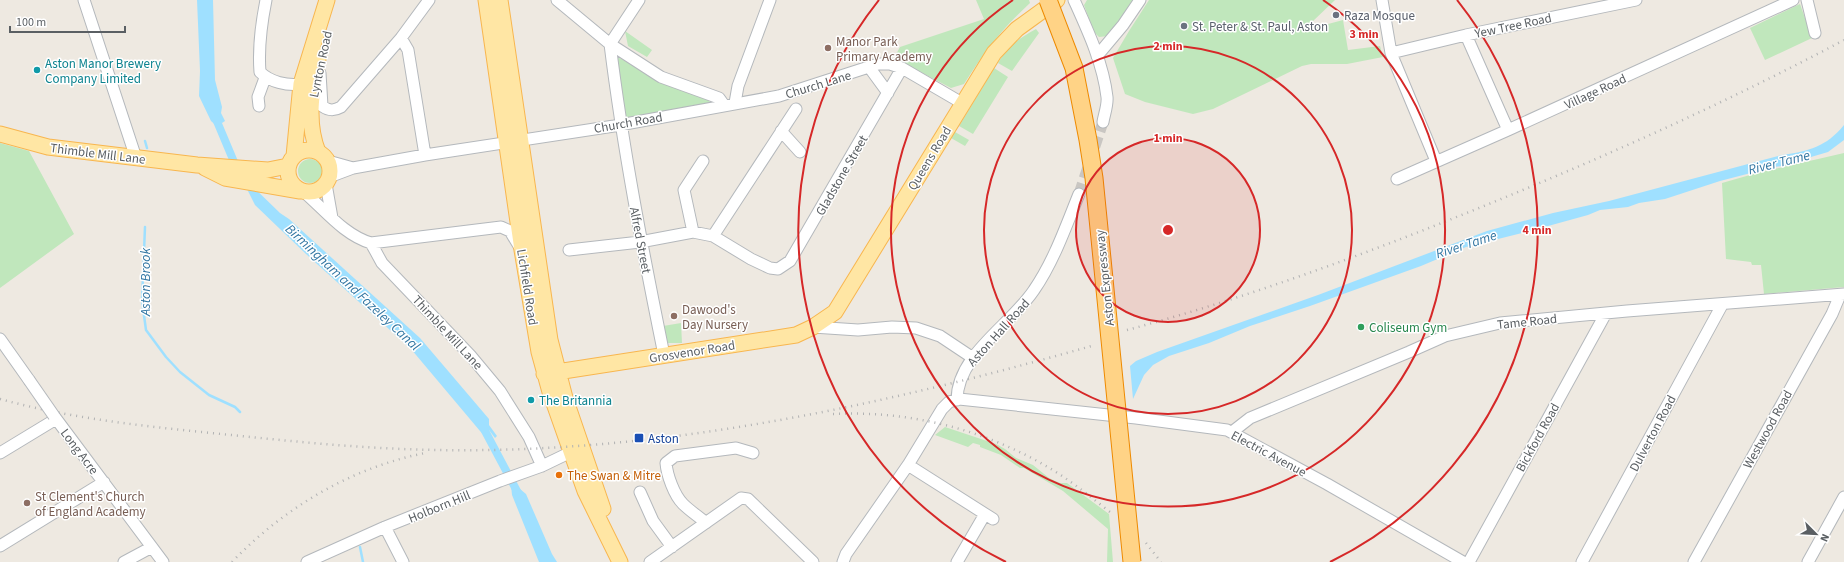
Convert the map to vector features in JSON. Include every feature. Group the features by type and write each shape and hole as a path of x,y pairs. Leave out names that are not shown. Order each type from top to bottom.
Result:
{"highway":[{"name":"Aston Expressway","path":"1048,0 1074,68 1090,148 1132,562"}],"main road":[{"name":"Lynton Road","path":"291,161 298,122 301,84 328,0"},
{"name":"Lynton Road","path":"323,157 312,134 311,95 319,54 337,0"},
{"name":"Lichfield Road","path":"486,0 522,250 539,352 551,373 573,422 620,562"},
{"name":"Lichfield Road","path":"500,0 545,311 551,373 571,452 585,491 620,562"},
{"name":"Queens Road","path":"813,327 834,312 994,53 1008,36 1057,0"},
{"name":"Lynton Road","path":"248,168 270,164 278,159 289,147 298,122"},
{"name":"Thimble Mill Lane","path":"0,134 48,147 197,164 262,185 302,191"},
{"path":"305,150 323,157 328,180 316,191 302,191 291,183 287,172 291,161 305,150"},
{"name":"Thimble Mill Lane","path":"223,172 248,168 268,170 291,161"},
{"name":"Grosvenor Road","path":"551,373 796,335 813,327"}],"street":[{"path":"84,0 136,158"},
{"path":"266,0 258,49 260,72 265,78 289,85 301,84"},
{"path":"319,54 322,106 327,110 334,110 345,103 401,38 430,0"},
{"path":"557,0 610,44 662,77 719,98 730,104 770,0"},
{"path":"610,44 639,0"},
{"path":"1074,0 1097,56 1108,99 1103,122"},
{"path":"1097,56 1123,26 1140,0"},
{"path":"1382,0 1391,53 1436,161"},
{"name":"Yew Tree Road","path":"1391,53 1466,35 1636,0"},
{"name":"Village Road","path":"1397,179 1793,0"},
{"path":"1807,0 1815,33"},
{"path":"1466,35 1508,130"},
{"path":"401,38 408,50 425,155"},
{"name":"Alfred Street","path":"610,44 620,124 640,242 664,355"},
{"name":"Church Lane","path":"730,104 779,96 878,64 890,64 902,68 962,103"},
{"path":"870,67 888,93"},
{"name":"Gladstone Street","path":"713,236 751,259 770,268 778,269 790,261 902,68"},
{"path":"259,106 258,97 265,78"},
{"name":"Church Road","path":"506,142 620,124 730,104"},
{"path":"569,250 640,242 693,232 713,236 796,109"},
{"path":"781,131 800,152"},
{"path":"332,218 328,180 353,168 506,142"},
{"path":"323,157 353,168"},
{"path":"693,232 684,190 703,161"},
{"path":"302,191 332,218 359,239 371,244 501,227 510,231 522,250"},
{"name":"Aston Hall Road","path":"957,400 960,380 973,358 1024,304 1035,290 1048,266 1079,194"},
{"name":"Thimble Mill Lane","path":"371,244 382,263 470,355 500,390 529,437 542,466"},
{"name":"Tame Road","path":"1232,432 1250,418 1396,358 1445,336 1500,323 1606,313 1842,295"},
{"name":"Westwood Road","path":"1694,562 1842,295"},
{"name":"Dulverton Road","path":"1582,562 1722,305"},
{"path":"834,312 839,330"},
{"name":"Bickford Road","path":"1469,562 1606,313"},
{"path":"813,327 839,330 892,327 916,328 940,336 973,358"},
{"name":"Long Acre","path":"0,339 55,418 163,562"},
{"path":"843,562 846,554 908,465 942,409 947,404 957,400"},
{"name":"Electric Avenue","path":"957,400 1151,419 1220,428 1232,432 1327,484 1463,562"},
{"path":"0,453 45,426 55,418"},
{"path":"706,523 682,503 673,488 666,463 675,456 736,448 753,453"},
{"name":"Holborn Hill","path":"307,562 385,527 500,481 542,466 571,452"},
{"path":"908,465 989,516 957,562"},
{"path":"0,546 104,482"},
{"path":"640,492 653,521 672,547"},
{"path":"1808,562 1844,497"},
{"path":"650,562 741,498 745,498 813,562"},
{"path":"385,527 403,562"},
{"path":"124,562 152,547"}],"green space":[{"path":"976,0 1029,0 1030,3 1010,22 994,41 964,84 951,88 894,58 900,47 984,19"},
{"path":"1087,0 1133,0 1108,36 1099,37 1094,32 1084,5"},
{"path":"1149,0 1335,0 1312,22 1317,27 1343,20 1348,50 1380,46 1383,57 1347,64 1311,64 1302,66 1213,109 1193,114 1145,102 1125,94 1113,58"},
{"path":"1800,4 1812,38 1765,60 1750,28"},
{"path":"1036,29 1039,33 1012,71 998,63 1014,43"},
{"path":"625,31 652,50 647,57 628,46"},
{"path":"616,56 661,81 709,99 710,103 623,118"},
{"path":"994,68 1008,77 973,134 959,126"},
{"path":"955,132 969,140 965,146 951,138"},
{"path":"0,143 29,151 74,234 0,288"},
{"path":"1844,153 1844,287 1764,294 1761,265 1752,265 1751,262 1726,259 1722,183 1757,173"},
{"path":"310,159 315,160 321,166 321,176 315,182 310,183 305,182 299,176 298,171 299,166 305,160"},
{"path":"681,323 682,343 667,343 663,326"},
{"path":"945,427 996,444 1016,458 1033,465 1049,478 1060,483 1067,483 1109,514 1113,562 1107,562 1108,529 1063,491 1024,468 1020,468 1001,455 980,447 980,445 973,443 968,447 935,435"}],"water":[{"path":"197,0 213,0 215,80 222,107 221,113 225,121 222,123 220,122 220,129 211,121 199,96 200,71"},
{"name":"River Tame","path":"1844,125 1844,140 1828,152 1794,162 1790,165 1774,167 1720,181 1665,199 1639,203 1628,207 1600,210 1588,215 1466,247 1421,266 1250,326 1209,343 1169,356 1153,365 1144,375 1133,399 1130,366 1136,361 1157,352 1318,295 1487,231 1553,213 1609,201 1782,155 1809,150 1831,138"},
{"path":"239,173 280,213 289,219 420,338 489,419 489,425 497,436 495,438 489,430 489,439 480,431 411,349 306,254 255,205"},
{"path":"514,484 526,494 552,554 557,562 539,562 512,495 511,485"}],"waterway":[{"name":"Birmingham and Fazeley Canal","path":"216,119 237,169"},
{"name":"Aston Brook","path":"145,141 147,148"},
{"name":"Aston Brook","path":"145,227 142,301 146,330 166,357 180,372 209,395 235,407 240,412"},
{"name":"Birmingham and Fazeley Canal","path":"484,429 518,493"},
{"name":"Aston Brook","path":"360,547 363,562"}],"tunnel":[{"path":"1079,194 1103,122"}],"railway":[{"path":"1127,330 1175,317 1269,287 1455,218 1545,181 1675,124 1718,104 1844,40"},
{"path":"0,399 86,418 173,429 282,440 359,447 437,450 521,449 604,444 687,435 769,422 933,388 1095,345"},
{"path":"833,414 863,414 921,420 949,426 977,435 1004,445 1056,472 1077,486 1110,512"},
{"path":"232,562 252,542 274,524 321,492 371,469 425,453"},
{"path":"1146,543 1161,562"}],"place":[{"name":"Raza Mosque","path":"1336,15"},
{"name":"St. Peter & St. Paul, Aston","path":"1184,26"},
{"name":"Manor Park Primary Academy","path":"828,48"},
{"name":"Aston Manor Brewery Company Limited","path":"37,70"},
{"name":"Dawood's Day Nursery","path":"674,316"},
{"name":"Coliseum Gym","path":"1361,327"},
{"name":"The Britannia","path":"531,400"},
{"name":"Aston","path":"639,438"},
{"name":"The Swan & Mitre","path":"559,475"},
{"name":"St Clement's Church of England Academy","path":"27,503"}]}
